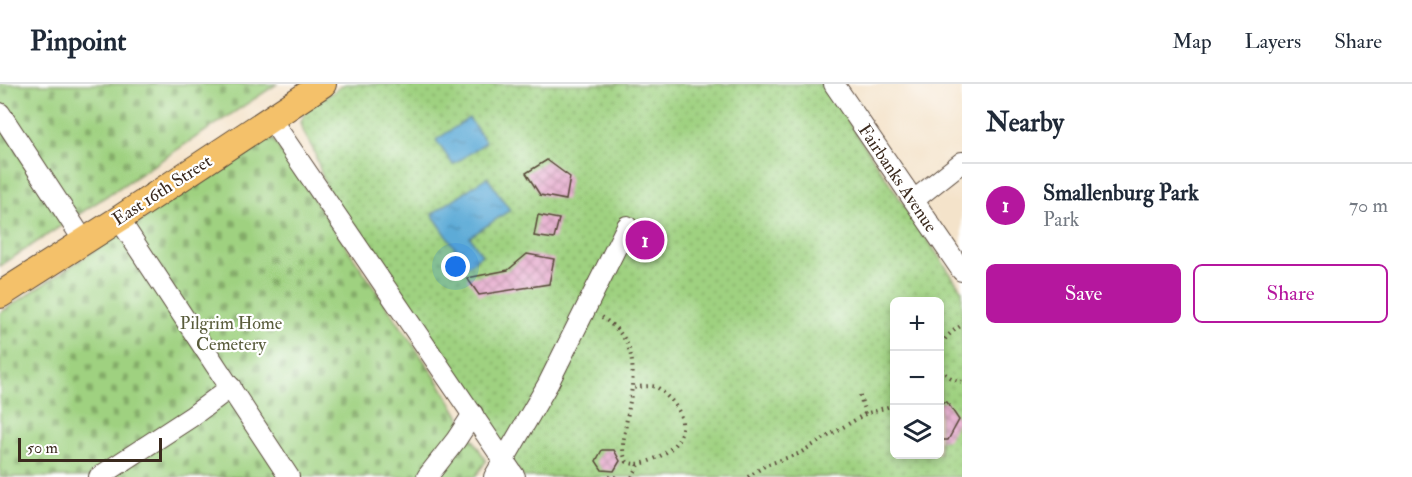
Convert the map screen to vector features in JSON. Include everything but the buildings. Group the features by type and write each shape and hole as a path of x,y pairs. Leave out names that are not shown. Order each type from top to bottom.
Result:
{"main road":[{"name":"East 16th Street","path":"0,295 323,84"}],"street":[{"name":"Fairbanks Avenue","path":"834,84 962,271"},
{"path":"0,113 84,241"},
{"path":"270,118 473,414 504,472"},
{"path":"914,200 962,162"},
{"path":"119,219 289,477"},
{"path":"504,472 627,226"},
{"path":"99,477 191,417 231,387"},
{"path":"428,477 473,414"}],"path":[{"path":"588,304 618,330 625,340 632,364 632,388 623,456 627,462 640,464 674,447 681,437 682,430 678,410 664,394 655,387 632,388"},
{"path":"944,340 962,325"},
{"path":"944,375 962,382"},
{"path":"860,395 865,414"},
{"path":"748,477 766,465 798,453 865,414 890,406"},
{"path":"632,477 640,464"},
{"path":"609,477 618,477"}],"green space":[{"path":"0,84 277,84 0,266"},
{"path":"345,84 823,84 962,291 962,477 523,477 326,188 314,151 301,122 306,110"},
{"name":"Pilgrim Home Cemetery","path":"270,135 440,384 486,461 475,477 0,477 0,313"}],"water":[{"path":"469,118 486,142 453,165 436,140"},
{"path":"487,177 510,210 470,237 482,255 467,266 432,214"}],"place":[{"name":"Smallenburg Park","path":"645,240"}]}
